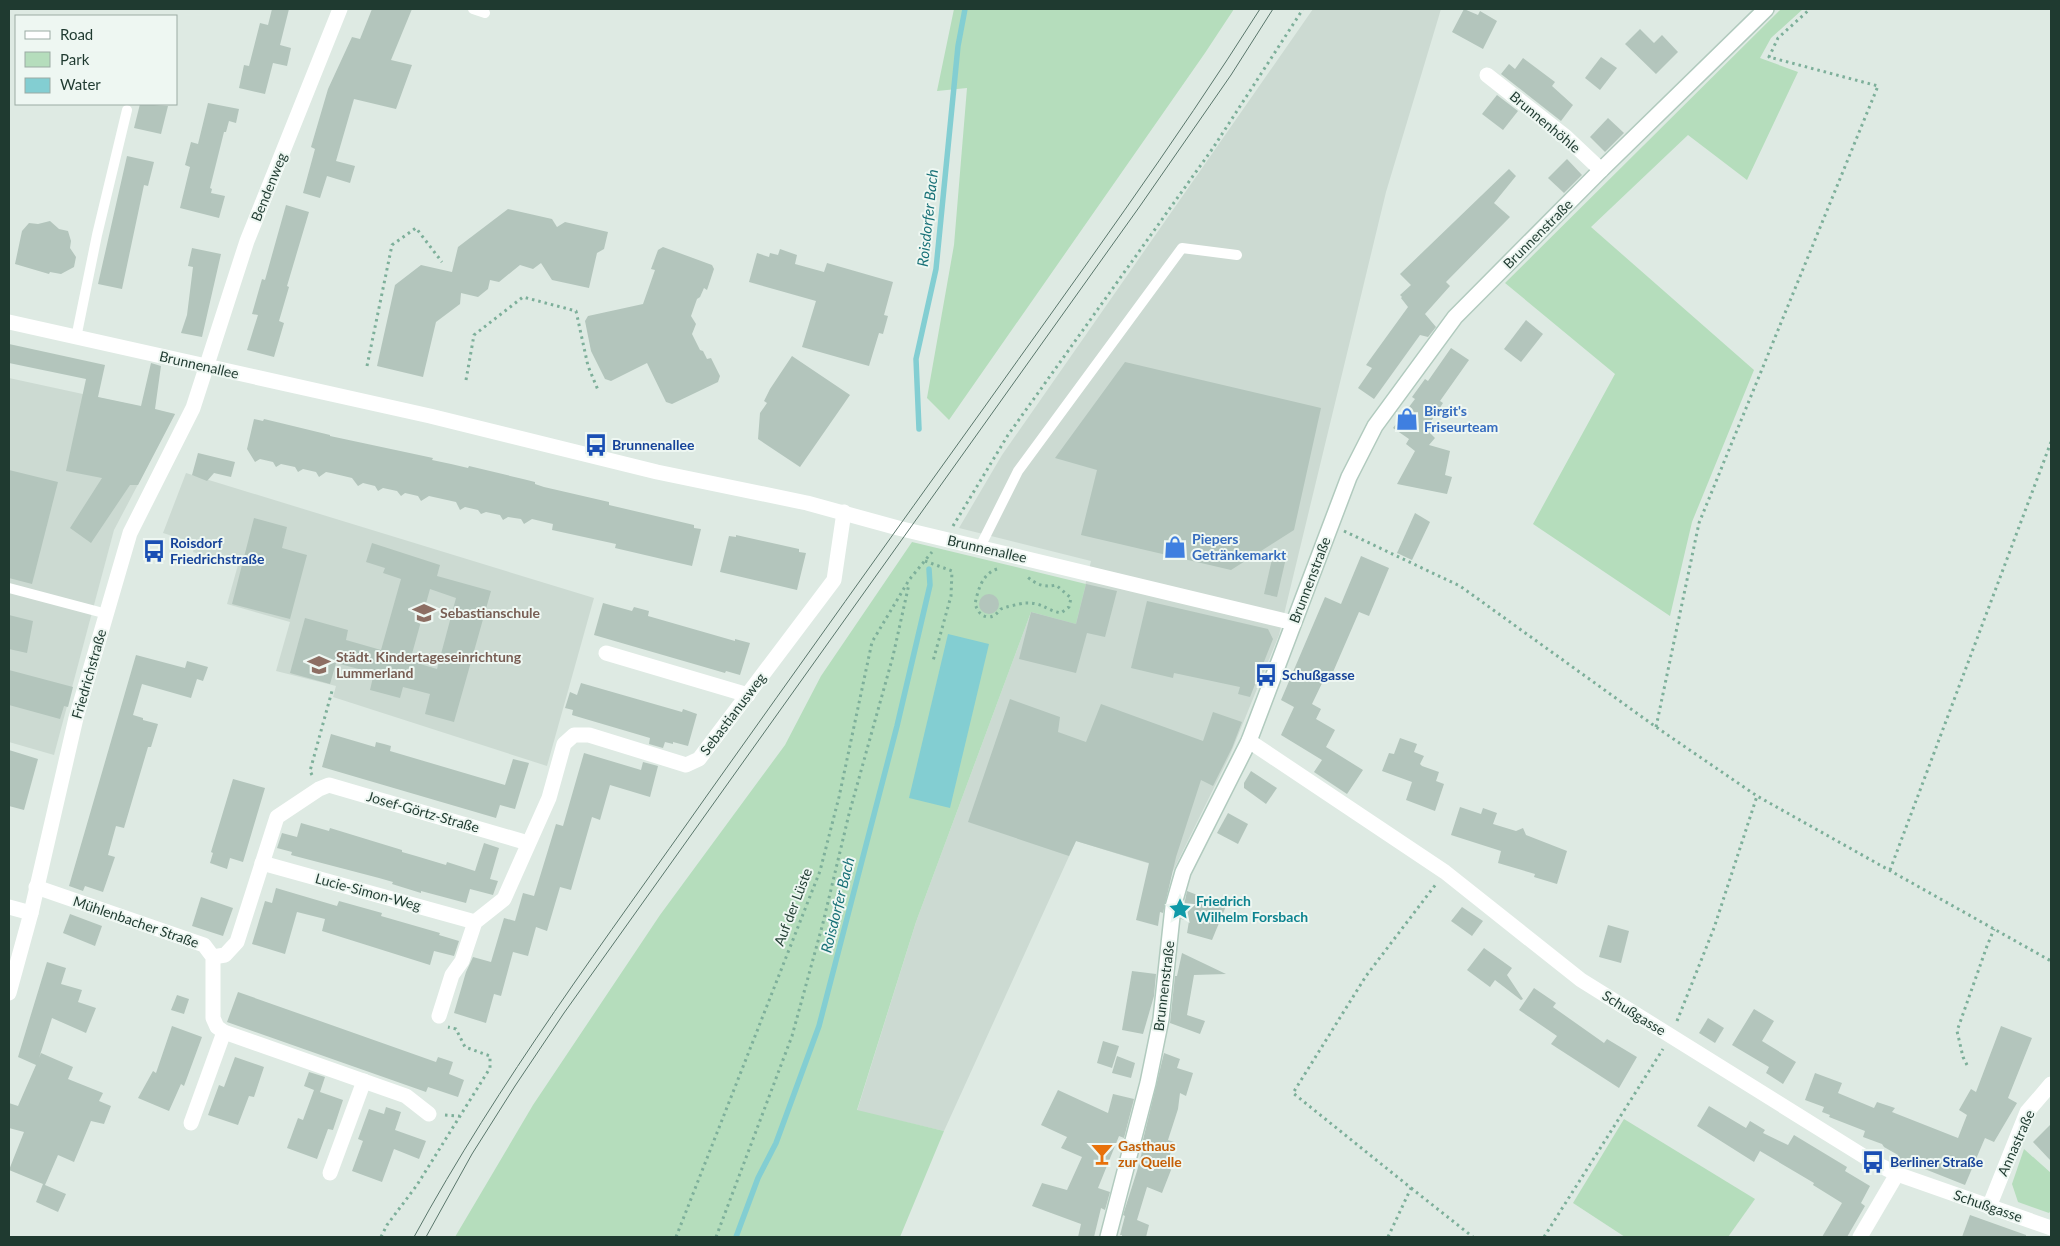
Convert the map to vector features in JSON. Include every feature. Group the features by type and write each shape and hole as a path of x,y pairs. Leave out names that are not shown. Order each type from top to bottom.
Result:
{"street":[{"name":"Bendenweg","path":"206,367 247,241 340,9"},
{"name":"Brunnenstraße","path":"1108,1237 1148,1083 1161,1019 1174,907 1183,872 1249,741 1349,477 1374,426 1455,317 1601,170 1766,9"},
{"name":"Brunnenhöhle","path":"1487,75 1566,137 1601,170"},
{"name":"Brunnenallee","path":"9,322 430,416 657,472 844,512 944,539 1294,623"},
{"name":"Friedrichstraße","path":"9,993 31,913 76,718 130,533 194,408 206,367"},
{"name":"Sebastianusweg","path":"475,922 504,900 549,798 564,744 574,735 589,735 686,765 698,759 834,580 844,512"},
{"path":"606,653 748,695"},
{"name":"Schußgasse","path":"1249,741 1445,872 1581,980 1873,1162 1897,1174 2051,1228"},
{"name":"Josef-Görtz-Straße","path":"318,789 329,785 528,843"},
{"path":"213,957 224,955 236,942 278,817 318,789"},
{"name":"Lucie-Simon-Weg","path":"262,863 475,922"},
{"name":"Mühlenbacher Straße","path":"36,887 204,945 213,957 213,1018 217,1027 224,1032"},
{"path":"9,907 31,913"},
{"path":"439,1016 452,975 462,961 475,922"},
{"path":"191,1123 224,1032 406,1096 429,1114"},
{"path":"330,1173 364,1082"},
{"name":"Annastraße","path":"1989,1207 2027,1112 2051,1084"},
{"path":"1860,1237 1897,1174"}],"lane":[{"path":"472,9 484,13"},
{"path":"76,338 97,236 127,110"},
{"path":"980,547 1018,471 1182,248 1237,255"},
{"path":"9,588 107,614"}],"path":[{"name":"Auf der Lüste","path":"676,1237 820,871 839,797 872,642 909,580 944,539 1008,435 1213,148 1303,9"},
{"path":"1656,727 1699,523 1878,86 1769,56 1778,38 1810,9"},
{"path":"367,366 392,245 416,228 442,262"},
{"path":"466,380 474,335 523,297 576,311 588,366 598,390"},
{"path":"1890,870 2051,442"},
{"path":"1332,526 1460,586 1656,727 1757,796 2051,961"},
{"path":"1004,553 1000,568 991,571 983,578 975,604 980,614 986,617 993,616 1002,608 1022,603 1042,604 1054,612 1061,613 1069,608 1071,598 1056,585 1046,587 1034,583 1026,576 1020,575"},
{"path":"925,561 952,571 951,596 933,661"},
{"name":"Auf der Lüste","path":"716,1237 792,1036 823,923 849,814 893,656 909,580"},
{"path":"318,789 310,771 332,692"},
{"path":"1544,1237 1671,1036 1714,928 1757,796"},
{"path":"1445,872 1366,976 1293,1093 1474,1237"},
{"path":"1967,1065 1963,1057 1957,1031 1986,946 1994,929"},
{"path":"381,1237 387,1224 417,1185 490,1068 490,1056 465,1047 456,1029 442,1024 439,1016"},
{"path":"1388,1237 1411,1188"}],"shaded area":[{"path":"1313,9 1441,9 1386,192 1279,635 1230,755 1173,871 1076,841 944,1131 857,1111 916,922 1031,612 1076,623 1091,561 959,528 1002,455"},
{"path":"9,378 175,414 114,530 54,755 9,742"},
{"name":"Sebastianschule","path":"186,473 594,598 547,766 333,697 336,686 276,671 290,622 227,604 238,565 193,552 195,543 163,533"}],"green space":[{"path":"954,9 1234,9 949,420 927,398 954,245 967,88 937,91"},
{"path":"1781,9 1803,9 1771,38 1760,58 1798,72 1747,180 1688,135 1591,227 1754,370 1692,522 1670,616 1533,524 1615,374 1505,283"},
{"path":"912,542 1086,584 1076,624 1031,612 916,922 857,1110 944,1131 900,1237 455,1237 533,1105 660,915 785,745 821,676"},
{"path":"1624,1119 1755,1199 1728,1237 1625,1237 1573,1203"},
{"path":"2024,1149 2051,1173 2051,1210 2049,1213 2018,1202 2012,1184"}],"water":[{"path":"948,634 989,644 950,808 909,798"}],"building":[{"path":"272,9 289,9 280,45 291,48 287,66 273,63 265,94 239,88 244,65 249,66 260,23 268,25"},
{"path":"372,9 412,9 391,60 412,65 396,109 354,99 336,161 355,166 350,183 327,176 320,198 303,193 315,149 311,147 328,89 352,37 360,39"},
{"path":"1464,9 1478,15 1480,11 1497,21 1483,49 1452,32"},
{"path":"1640,29 1654,43 1662,35 1678,52 1656,74 1625,44"},
{"path":"1601,57 1617,68 1600,90 1585,78"},
{"path":"1523,58 1555,82 1552,86 1573,105 1561,121 1501,74 1509,64 1515,69"},
{"path":"1497,95 1518,111 1503,130 1482,114"},
{"path":"208,103 239,109 236,123 229,121 226,132 224,132 210,188 212,189 211,193 225,196 219,218 180,208 190,167 185,165 191,142 198,144"},
{"path":"140,105 168,106 161,134 134,128"},
{"path":"1608,118 1624,133 1605,152 1590,137"},
{"path":"127,156 154,162 148,186 144,185 122,289 98,284"},
{"path":"1567,159 1582,175 1564,193 1548,178"},
{"path":"1509,169 1516,176 1494,203 1510,217 1446,282 1450,286 1425,314 1436,327 1428,337 1420,335 1374,399 1358,388 1372,368 1366,365 1408,307 1400,295 1411,285 1400,274"},
{"path":"286,205 309,212 287,286 289,287 279,321 284,323 274,357 247,350 258,315 252,314 262,279 265,280"},
{"path":"508,209 552,219 557,227 565,222 608,232 604,249 597,253 589,288 552,280 541,263 533,269 520,265 499,282 490,280 488,289 478,297 461,293 460,304 436,322 423,377 377,366 395,285 421,265 452,272 458,247"},
{"path":"50,221 59,229 68,231 71,241 70,248 76,257 74,267 61,274 50,272 49,274 15,264 22,231 29,223 38,224"},
{"path":"663,247 712,265 714,269 707,290 704,288 697,299 691,316 696,324 692,334 707,359 711,358 720,376 718,382 672,404 666,402 647,363 611,381 605,379 591,351 585,321 588,316 643,304 655,270 651,269 658,250"},
{"path":"192,248 221,254 202,337 181,333 187,315 193,267 188,266"},
{"path":"780,249 797,255 795,264 824,272 827,263 893,282 884,315 888,316 883,334 879,333 869,366 802,347 816,301 749,282 757,253 769,257 770,253 778,255"},
{"path":"1526,320 1543,334 1521,362 1504,349"},
{"path":"9,344 105,365 98,397 141,406 151,363 161,366 155,409 175,414 138,485 130,485 91,543 70,528 102,478 66,471 86,379 9,363"},
{"path":"1451,348 1469,360 1440,401 1443,403 1426,429 1435,438 1429,445 1450,451 1445,475 1452,477 1447,494 1397,484 1415,451 1406,444 1409,439 1393,428 1415,399 1412,397 1425,379 1428,381"},
{"path":"792,356 850,395 800,467 758,439 760,413 767,403 764,401"},
{"path":"1125,362 1321,408 1294,530 1231,570 1081,535 1097,470 1055,458"},
{"path":"254,419 263,421 264,419 330,436 433,458 432,460 468,468 469,466 523,479 544,487 609,502 609,505 694,525 694,528 701,529 692,566 615,548 616,544 552,530 553,524 532,519 524,524 521,519 508,517 503,520 500,515 486,512 481,514 478,510 465,507 460,510 456,502 429,496 421,501 418,496 405,493 401,496 397,491 383,488 378,491 375,486 363,483 358,486 352,478 331,473 326,472 319,477 316,472 303,469 298,472 295,467 281,464 276,467 273,462 260,459 255,462 247,449"},
{"path":"198,453 235,462 231,477 214,473 207,481 192,475"},
{"path":"9,470 58,482 32,584 9,578"},
{"path":"1415,513 1430,522 1412,560 1397,553"},
{"path":"254,518 287,527 282,548 307,555 290,619 232,604"},
{"path":"736,535 799,549 799,552 806,553 797,590 720,572 729,536 736,537"},
{"path":"372,543 440,565 437,576 491,591 454,722 425,714 430,694 403,687 400,698 370,690 374,673 336,663 330,684 290,673 305,618 348,630 346,640 381,650 401,579 383,573 385,568 366,562","holes":["430,589 456,598 437,669 410,661"]},
{"path":"1273,555 1286,558 1277,597 1264,594"},
{"path":"1361,556 1389,568 1369,616 1359,612 1330,679 1325,677 1312,704 1321,709 1316,719 1335,730 1326,747 1363,770 1347,794 1314,772 1322,760 1281,735 1294,707 1281,700 1325,597 1341,604"},
{"path":"1086,584 1117,591 1105,637 1087,633 1076,673 1019,659 1031,612 1076,624"},
{"path":"989,594 996,597 999,604 996,611 989,614 982,611 979,604 982,597"},
{"path":"1147,601 1268,629 1273,639 1250,697 1238,694 1240,687 1174,673 1173,678 1131,668"},
{"path":"603,603 632,611 634,607 649,611 648,616 735,641 735,639 750,643 740,675 726,671 725,673 594,635"},
{"path":"9,615 33,621 27,653 9,649"},
{"path":"136,655 185,668 187,661 208,667 203,681 197,679 191,698 142,684 133,715 158,724 151,747 148,747 124,828 116,826 108,855 115,857 103,892 85,886 83,891 69,886"},
{"path":"9,670 73,687 68,707 64,706 60,719 9,705"},
{"path":"581,683 682,712 683,709 697,714 688,746 665,742 663,748 649,744 650,738 572,715 573,710 565,708 570,692 577,695"},
{"path":"1010,699 1060,717 1058,732 1086,742 1101,704 1203,741 1213,712 1242,722 1232,748 1213,786 1201,780 1176,857 1163,913 1160,912 1158,926 1136,920 1149,863 1076,841 1069,856 968,822"},
{"path":"331,734 375,747 376,742 391,746 390,751 505,785 513,759 529,763 515,809 500,805 496,818 322,767"},
{"path":"1400,738 1417,744 1414,752 1424,756 1420,764 1422,766 1439,772 1436,781 1444,784 1435,811 1406,800 1412,782 1382,771 1389,753 1394,754"},
{"path":"9,750 38,759 24,810 9,806"},
{"path":"584,753 641,770 643,762 658,766 650,797 610,785 600,820 592,817 571,890 560,887 547,931 536,927 528,956 513,952 501,996 494,994 486,1023 454,1013 466,972 473,957 491,962 504,918 515,921 523,893 534,896 556,824 563,826"},
{"path":"1251,771 1277,788 1266,804 1244,788 1244,783"},
{"path":"233,779 265,788 243,862 230,858 227,869 210,863 213,853 211,852"},
{"path":"1460,807 1481,814 1483,808 1497,813 1493,824 1516,831 1523,828 1526,835 1567,851 1557,884 1534,877 1535,874 1498,863 1501,851 1451,835"},
{"path":"1228,813 1248,824 1238,844 1217,833"},
{"path":"301,823 329,831 330,828 402,850 402,852 446,865 447,862 475,871 484,843 499,848 490,879 498,881 493,895 470,889 466,903 421,891 421,893 392,884 393,882 291,855 292,852 277,848 282,833 297,837"},
{"path":"276,888 337,906 339,901 382,913 381,916 440,933 439,935 459,941 454,956 434,951 430,965 322,931 325,919 297,912 285,954 252,944 265,901 272,903"},
{"path":"1187,891 1226,906 1212,940 1187,933 1189,921 1181,919"},
{"path":"201,897 233,908 223,936 192,926"},
{"path":"1462,907 1483,921 1472,936 1451,921"},
{"path":"70,914 102,926 95,946 63,933"},
{"path":"1608,925 1629,931 1621,963 1599,957"},
{"path":"1484,948 1512,968 1507,975 1523,999 1521,1000 1495,980 1490,987 1467,970"},
{"path":"1182,953 1226,974 1194,975 1187,1015 1205,1021 1200,1034 1170,1023 1175,976 1177,976"},
{"path":"47,962 66,968 61,984 82,990 78,1002 96,1008 86,1033 52,1018 39,1058 41,1053 73,1067 68,1079 103,1093 99,1101 111,1106 104,1124 91,1121 74,1162 58,1155 45,1185 66,1194 58,1212 36,1202 43,1184 9,1170 24,1132 9,1128 9,1103 18,1106 36,1065 18,1057"},
{"path":"1132,971 1156,974 1154,996 1143,1034 1122,1030"},
{"path":"1534,988 1556,1003 1553,1007 1604,1043 1607,1039 1637,1057 1619,1088 1551,1044 1557,1036 1519,1010"},
{"path":"238,992 436,1062 438,1057 453,1062 449,1074 464,1080 458,1097 428,1087 426,1092 227,1022"},
{"path":"177,995 189,999 184,1014 171,1010"},
{"path":"1754,1009 1774,1021 1762,1041 1796,1062 1783,1084 1766,1073 1769,1067 1732,1045"},
{"path":"1708,1018 1724,1028 1715,1043 1699,1033"},
{"path":"172,1026 202,1037 184,1086 181,1084 169,1111 138,1098 153,1071 156,1073"},
{"path":"2001,1026 2032,1038 2008,1098 2017,1103 1994,1142 1985,1138 1965,1185 1897,1158 1898,1155 1882,1144 1863,1137 1865,1131 1829,1117 1830,1115 1822,1112 1824,1107 1805,1100 1815,1073 1842,1083 1838,1093 1874,1108 1877,1102 1895,1108 1892,1112 1958,1138 1967,1115 1959,1110 1971,1089 1976,1092"},
{"path":"1103,1041 1119,1046 1112,1068 1097,1063"},
{"path":"1164,1053 1180,1059 1177,1068 1193,1073 1186,1096 1180,1093 1178,1109 1168,1140 1174,1142 1167,1164 1171,1170 1162,1193 1147,1187 1137,1220 1149,1225 1146,1237 1122,1237 1120,1235 1125,1216 1123,1215 1144,1144 1142,1144"},
{"path":"1117,1056 1135,1063 1131,1078 1112,1073"},
{"path":"235,1057 264,1067 254,1097 249,1096 238,1125 208,1115 219,1085 224,1087"},
{"path":"309,1072 325,1077 320,1092 343,1100 333,1130 328,1129 317,1159 287,1148 298,1118 303,1120 314,1090 304,1086"},
{"path":"1058,1090 1108,1113 1113,1094 1134,1099 1124,1138 1119,1136 1098,1188 1110,1192 1105,1210 1101,1208 1094,1237 1078,1237 1081,1224 1032,1206 1042,1183 1067,1190 1082,1157 1061,1148 1067,1137 1041,1125"},
{"path":"1709,1106 1746,1128 1750,1121 1765,1130 1763,1133 1788,1145 1794,1135 1847,1167 1845,1171 1870,1186 1861,1203 1865,1206 1847,1237 1822,1237 1842,1203 1813,1185 1814,1183 1760,1151 1754,1162 1697,1126"},
{"path":"386,1107 401,1112 395,1130 426,1141 419,1159 394,1149 382,1182 352,1171 363,1141 358,1139 369,1109 384,1114"},
{"path":"2051,1124 2051,1161 2033,1142"},
{"path":"1970,1215 2026,1235 2026,1237 1962,1237"}],"waterway":[{"name":"Roisdorfer Bach","path":"919,429 916,359 936,269 958,46 965,9"},
{"name":"Roisdorfer Bach","path":"736,1237 758,1178 776,1143 819,1026 897,726 930,585 929,569"}],"tram line":[{"path":"414,1237 481,1122 555,1011 1124,211 1260,9"},
{"path":"426,1237 472,1154 564,1013 1140,206 1231,75 1273,9"}],"place":[{"name":"Birgit's Friseurteam","path":"1407,419"},
{"name":"Brunnenallee","path":"596,445"},
{"name":"Piepers Getränkemarkt","path":"1175,547"},
{"name":"Roisdorf Friedrichstraße","path":"154,551"},
{"name":"Sebastianschule","path":"424,613"},
{"name":"Städt. Kindertageseinrichtung Lummerland","path":"319,665"},
{"name":"Schußgasse","path":"1266,675"},
{"name":"Friedrich Wilhelm Forsbach","path":"1180,909"},
{"name":"Gasthaus zur Quelle","path":"1102,1154"},
{"name":"Berliner Straße","path":"1873,1162"}]}
